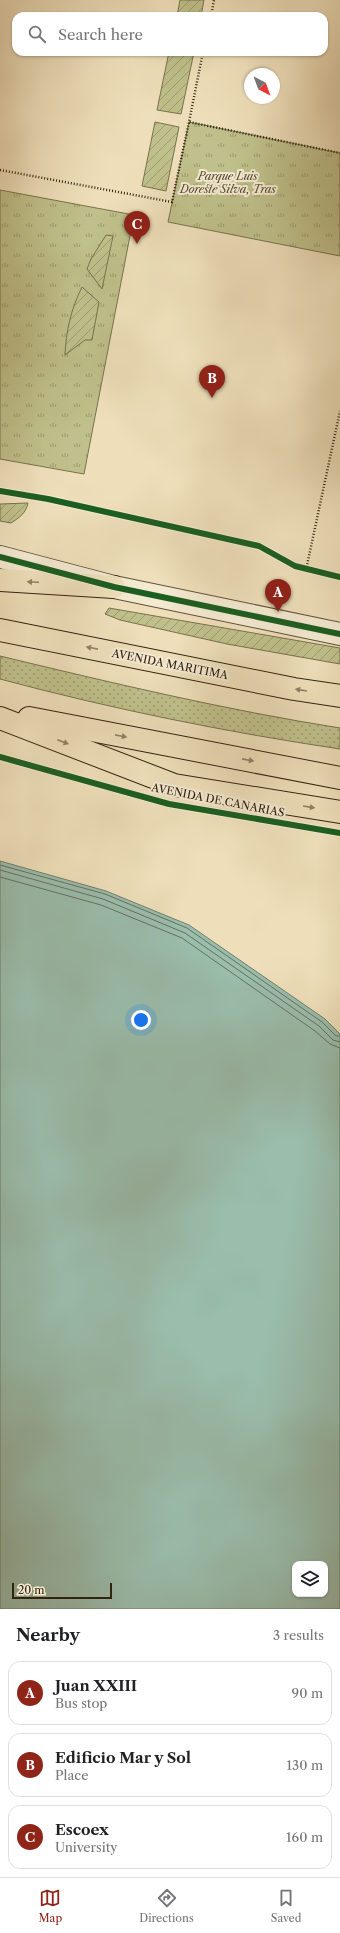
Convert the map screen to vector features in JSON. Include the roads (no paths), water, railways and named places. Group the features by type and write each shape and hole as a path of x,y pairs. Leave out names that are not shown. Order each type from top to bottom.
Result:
{"highway":[{"path":"0,580 114,587"},
{"name":"AVENIDA MARITIMA","path":"0,630 294,689 340,696"},
{"path":"0,713 340,778"},
{"path":"0,718 174,785 340,812"}],"street":[{"path":"0,557 114,587 340,634"}],"water":[{"path":"0,861 106,891 189,925 325,1019 340,1034 340,1609 0,1609"}],"place":[{"name":"Escoex","path":"137,244"},
{"name":"Edificio Mar y Sol","path":"212,398"},
{"name":"Juan XXIII","path":"278,612"}],"park label":[{"name":"Parque Luis Doreste Silva, Tras","path":"228,182"}]}
